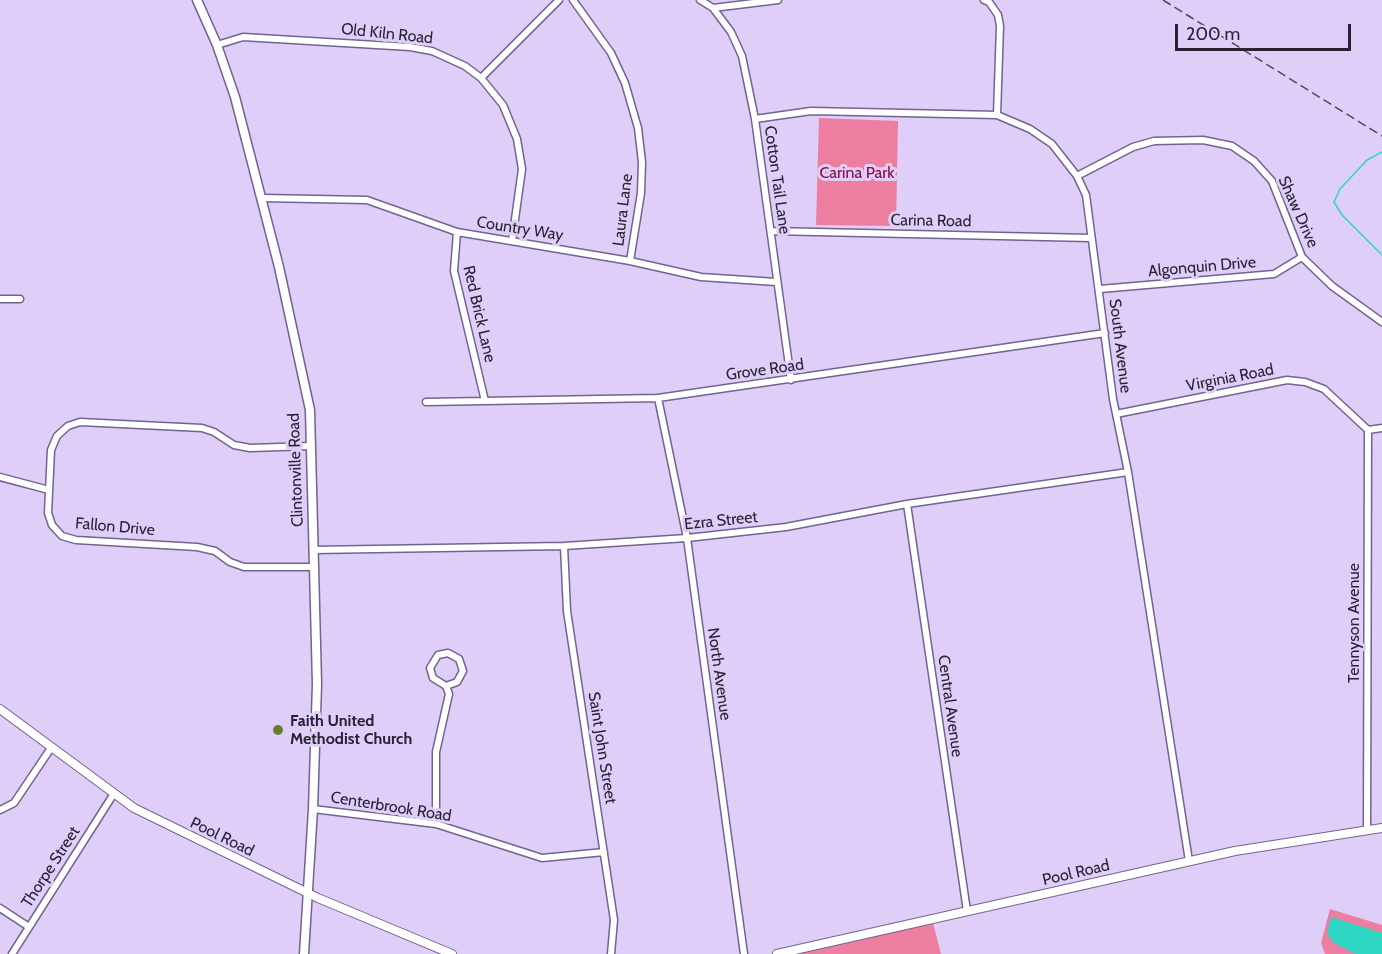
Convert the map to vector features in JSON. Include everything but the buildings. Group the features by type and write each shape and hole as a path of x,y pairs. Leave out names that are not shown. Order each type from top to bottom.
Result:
{"main road":[{"name":"Clintonville Road","path":"198,0 235,97 262,198 309,408 317,684 313,809 304,954"}],"street":[{"path":"481,78 559,0"},
{"name":"Laura Lane","path":"573,0 611,53 625,83 638,128 642,162 641,193 630,261"},
{"name":"Cotton Tail Lane","path":"700,0 714,8 731,32 742,56 755,118 791,380"},
{"path":"714,8 777,0"},
{"path":"984,0 989,2 998,15 1000,26 997,115"},
{"name":"Old Kiln Road","path":"217,45 243,37 410,47 446,56 481,78 503,105 520,152 521,181 512,241"},
{"name":"South Avenue","path":"755,118 811,111 997,115 1030,129 1052,144 1077,176 1086,195 1116,414 1128,472 1189,861"},
{"name":"Shaw Drive","path":"1077,176 1133,147 1154,141 1203,140 1232,146 1254,161 1272,181 1302,257 1332,286 1382,322"},
{"name":"Country Way","path":"262,198 367,200 457,232 630,261 701,277 776,282"},
{"name":"Carina Road","path":"771,231 1091,238"},
{"name":"Red Brick Lane","path":"457,232 454,271 485,401"},
{"name":"Algonquin Drive","path":"1100,289 1274,274 1302,257"},
{"path":"0,299 20,299"},
{"name":"Grove Road","path":"426,402 658,398 1105,333"},
{"name":"Virginia Road","path":"1116,414 1287,380 1305,382 1324,389 1368,430"},
{"name":"North Avenue","path":"658,398 687,538 744,954"},
{"name":"Fallon Drive","path":"311,446 250,448 234,445 214,432 202,428 80,422 68,426 51,450 48,513 52,525 62,536 76,540 197,547 214,551 230,562 244,567 314,567"},
{"path":"1368,430 1382,428"},
{"name":"Tennyson Avenue","path":"1367,830 1368,430"},
{"name":"Ezra Street","path":"313,550 564,546 687,538 786,527 908,504 1128,472"},
{"path":"0,477 49,490"},
{"name":"Central Avenue","path":"908,504 967,911"},
{"name":"Saint John Street","path":"564,546 567,611 615,924 611,954"},
{"path":"448,653 459,659 463,671 457,682 446,686 433,678 430,668 438,655 448,653"},
{"path":"436,824 436,752 448,701 446,686"},
{"name":"Pool Road","path":"0,709 113,795 150,816 308,892 452,954"},
{"path":"0,810 14,803 51,748"},
{"name":"Thorpe Street","path":"12,954 113,795"},
{"name":"Centerbrook Road","path":"313,809 436,824 542,858 604,852"},
{"name":"Pool Road","path":"777,954 1189,861 1274,844 1382,828"},
{"path":"0,908 29,927"}],"green space":[{"name":"Carina Park","path":"819,118 898,121 896,226 816,225"},
{"path":"1330,909 1382,925 1382,954 1325,954 1321,943"},
{"path":"933,923 941,954 791,954"}],"shaded area":[{"path":"1331,917 1382,933 1382,954 1356,954 1334,943 1327,934"}],"waterway":[{"path":"1382,152 1367,160 1340,189 1334,202 1342,215 1382,255"}],"railway":[{"path":"1163,0 1382,136"}],"place":[{"name":"Faith United Methodist Church","path":"278,730"}]}
